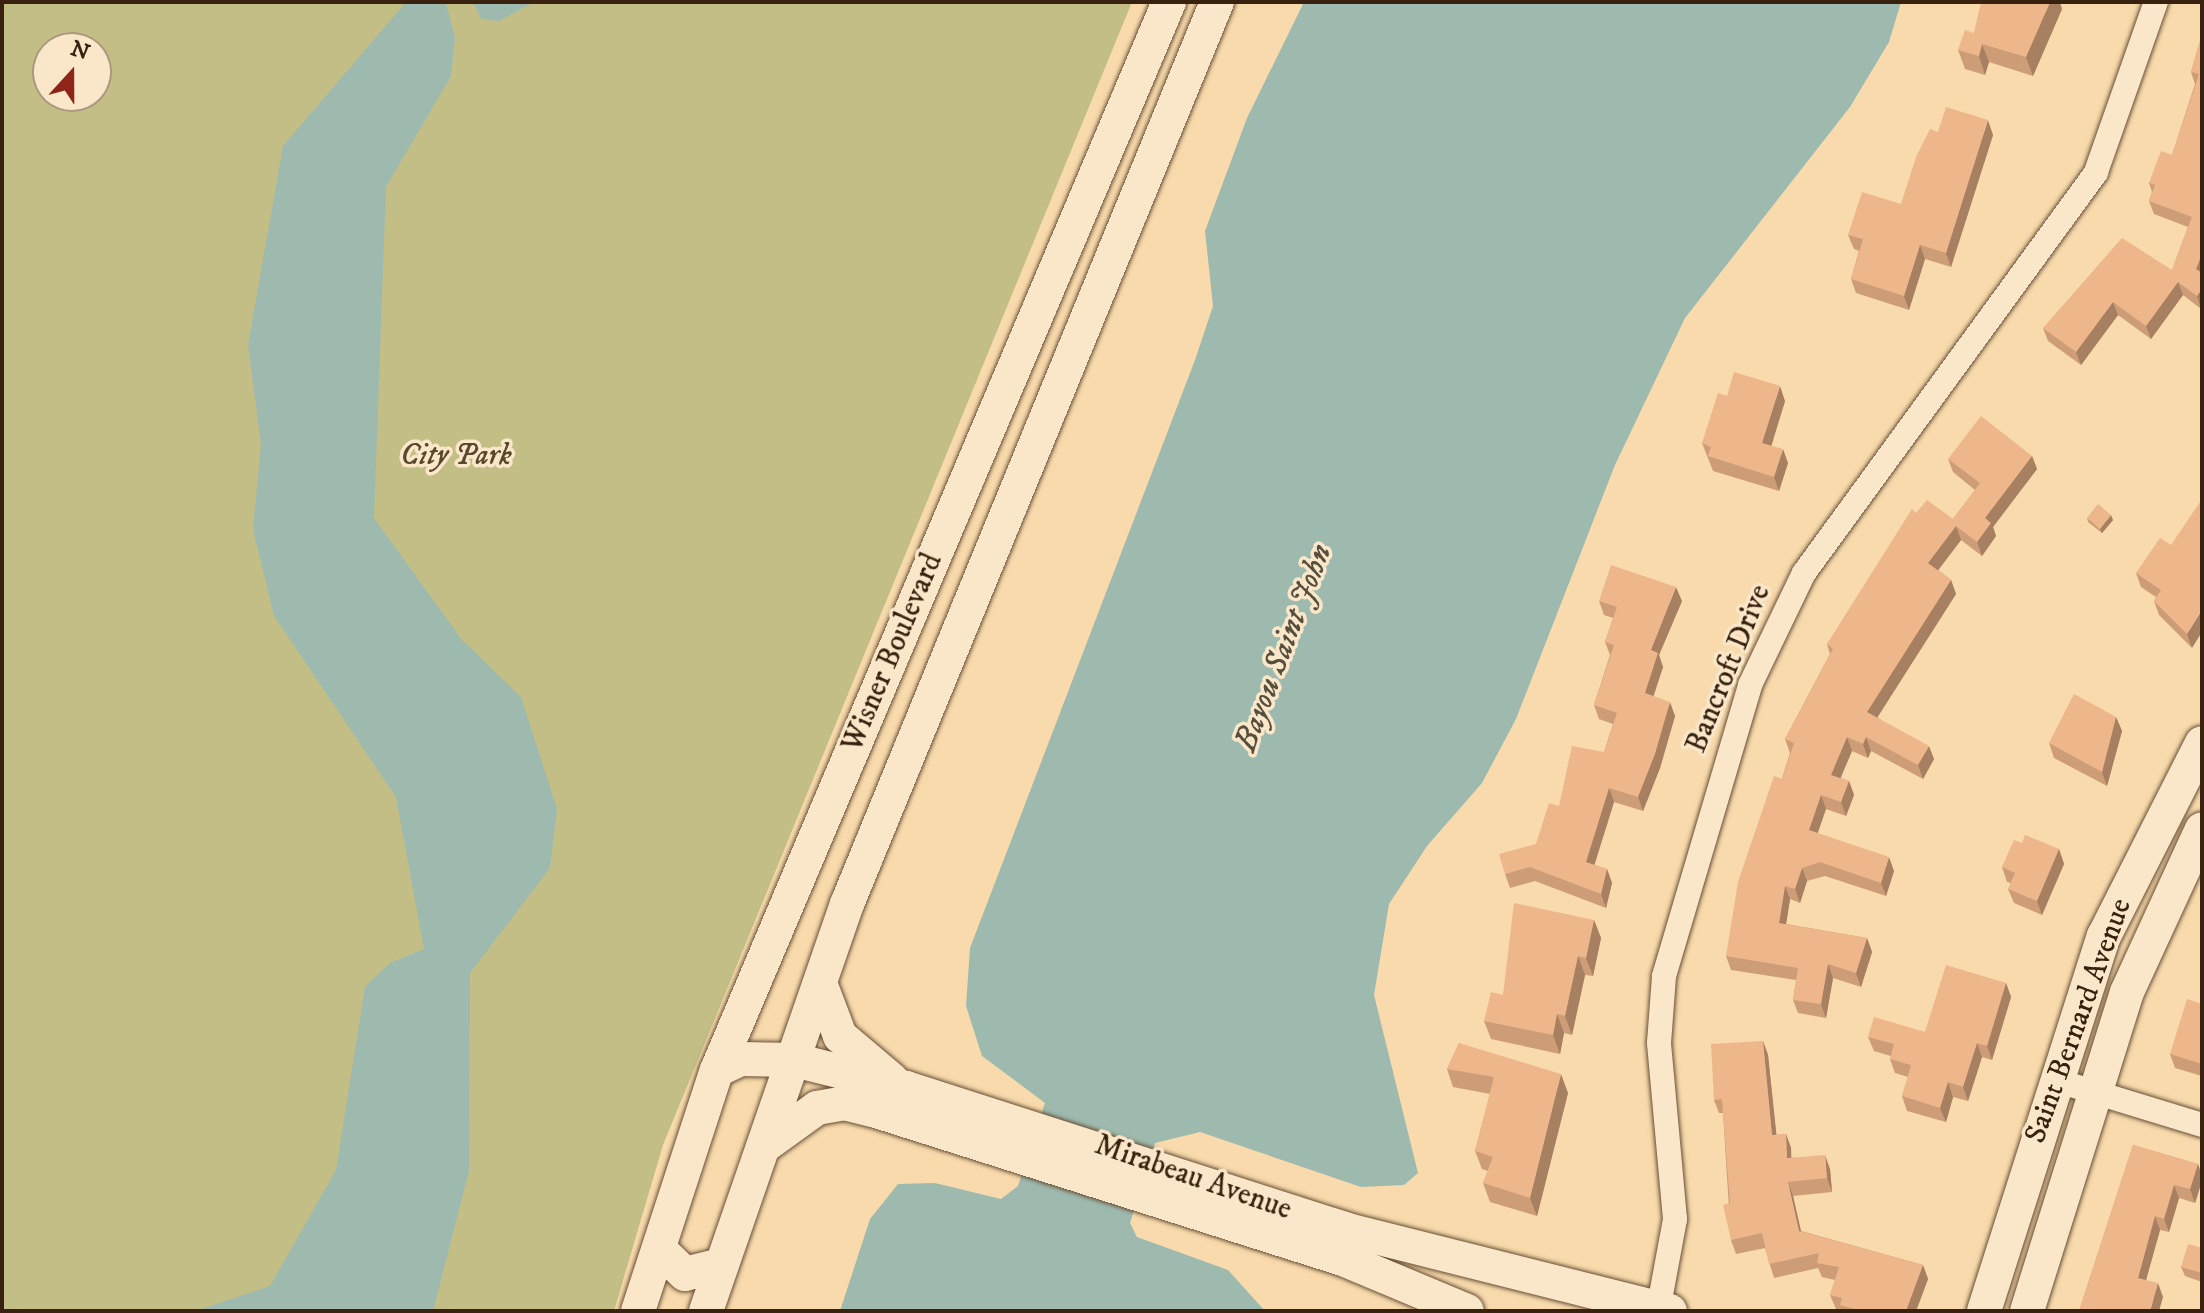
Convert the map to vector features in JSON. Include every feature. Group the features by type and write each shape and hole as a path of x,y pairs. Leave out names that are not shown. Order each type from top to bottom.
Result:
{"street":[{"name":"Wisner Boulevard","path":"638,1311 717,1070 1169,2"},
{"name":"Wisner Boulevard","path":"706,1311 820,983 1217,2"},
{"name":"Bancroft Drive","path":"1662,1310 1675,1219 1659,1043 1664,976 1750,685 1804,573 2096,172 2156,2"},
{"name":"Saint Bernard Avenue","path":"1984,1311 2055,1080 2104,936 2202,743"},
{"name":"Saint Bernard Avenue","path":"2027,1311 2093,1092 2154,926 2202,829"},
{"path":"820,983 844,1041 869,1068 906,1088"},
{"name":"Mirabeau Avenue","path":"717,1070 741,1059 794,1060 906,1088 1185,1172 1400,1245 1662,1310"},
{"path":"2055,1080 2202,1125"},
{"name":"Mirabeau Avenue","path":"763,1147 817,1108 844,1103 1345,1260 1467,1311"},
{"path":"659,1249 685,1274 722,1265"}],"green space":[{"name":"City Park","path":"2,2 1132,2 663,1145 614,1311 2,1311"}],"water":[{"path":"406,2 446,3 455,37 451,76 386,187 374,518 462,640 521,697 557,809 550,868 470,973 469,1171 433,1311 196,1311 270,1286 336,1170 365,987 390,963 424,949 396,797 274,616 253,529 261,444 248,345 283,146"},
{"path":"473,2 534,2 499,21 481,19"},
{"name":"Bayou Saint John","path":"1304,2 1901,2 1889,42 1850,107 1685,318 1615,465 1516,719 1482,783 1427,846 1389,904 1374,995 1418,1173 1404,1185 1361,1187 1200,1132 1155,1143 1130,1223 1137,1237 1228,1270 1265,1311 840,1311 870,1219 898,1184 935,1183 1001,1199 1018,1186 1045,1103 982,1056 966,1006 970,948 1213,306 1205,231 1247,118"}],"building":[{"path":"1981,2 2050,2 2026,57 1982,44 1979,56 1958,50 1965,30 1974,33"},
{"path":"2202,34 2202,254 2196,269 2202,273 2202,289 2197,296 2178,282 2146,326 2113,302 2076,352 2043,328 2122,238 2172,270 2192,217 2149,201 2155,185 2149,183 2161,151 2172,155 2199,74 2191,72"},
{"path":"1946,107 1988,120 1946,253 1920,245 1904,296 1851,279 1863,239 1848,235 1862,192 1901,204 1916,157 1930,129 1938,132"},
{"path":"1734,372 1780,386 1762,443 1783,449 1774,477 1708,456 1711,447 1702,443 1718,393 1727,396"},
{"path":"1981,416 2032,456 1985,518 1991,523 1977,542 1956,526 1928,563 1951,580 1867,712 1929,746 1918,765 1866,737 1863,744 1847,737 1831,775 1849,781 1841,802 1821,795 1809,830 1889,857 1881,883 1820,862 1802,868 1795,889 1785,886 1779,923 1867,938 1856,973 1828,964 1821,1004 1793,1000 1798,968 1726,956 1738,882 1774,776 1782,779 1794,743 1785,739 1833,649 1827,644 1912,509 1916,513 1927,500 1953,519 1980,483 1948,459"},
{"path":"2202,499 2202,610 2187,634 2154,601 2161,590 2136,573 2160,538 2171,545"},
{"path":"2098,504 2111,515 2100,529 2087,518"},
{"path":"1611,565 1676,587 1651,650 1658,653 1645,693 1670,702 1655,754 1638,797 1609,788 1586,862 1607,869 1601,894 1530,867 1505,874 1499,854 1536,844 1549,803 1559,806 1572,746 1604,752 1617,713 1594,705 1614,645 1605,642 1617,607 1599,601"},
{"path":"2074,694 2116,717 2102,772 2049,743"},
{"path":"2025,835 2059,849 2037,901 2008,889 2015,873 2002,867 2014,840 2022,843"},
{"path":"1514,903 1594,920 1586,958 1578,956 1565,1016 1557,1014 1553,1035 1484,1021 1491,992 1503,995"},
{"path":"1946,965 2006,983 1987,1046 1977,1043 1963,1087 1948,1082 1940,1108 1902,1096 1911,1065 1890,1059 1894,1044 1868,1037 1874,1017 1925,1032"},
{"path":"2187,999 2202,1004 2202,1064 2170,1054"},
{"path":"1763,1041 1772,1135 1786,1134 1787,1158 1825,1155 1827,1178 1788,1182 1799,1231 1923,1265 1906,1311 1861,1311 1840,1305 1842,1298 1830,1295 1839,1267 1817,1263 1819,1253 1769,1264 1762,1233 1731,1240 1723,1205 1730,1203 1722,1099 1714,1100 1711,1044"},
{"path":"1459,1043 1561,1074 1530,1198 1483,1183 1493,1157 1475,1151 1494,1077 1447,1069"},
{"path":"2133,1145 2198,1164 2190,1189 2174,1185 2164,1219 2155,1216 2138,1278 2158,1283 2150,1311 2079,1311"},
{"path":"2188,1244 2202,1248 2202,1273 2181,1267"}]}
